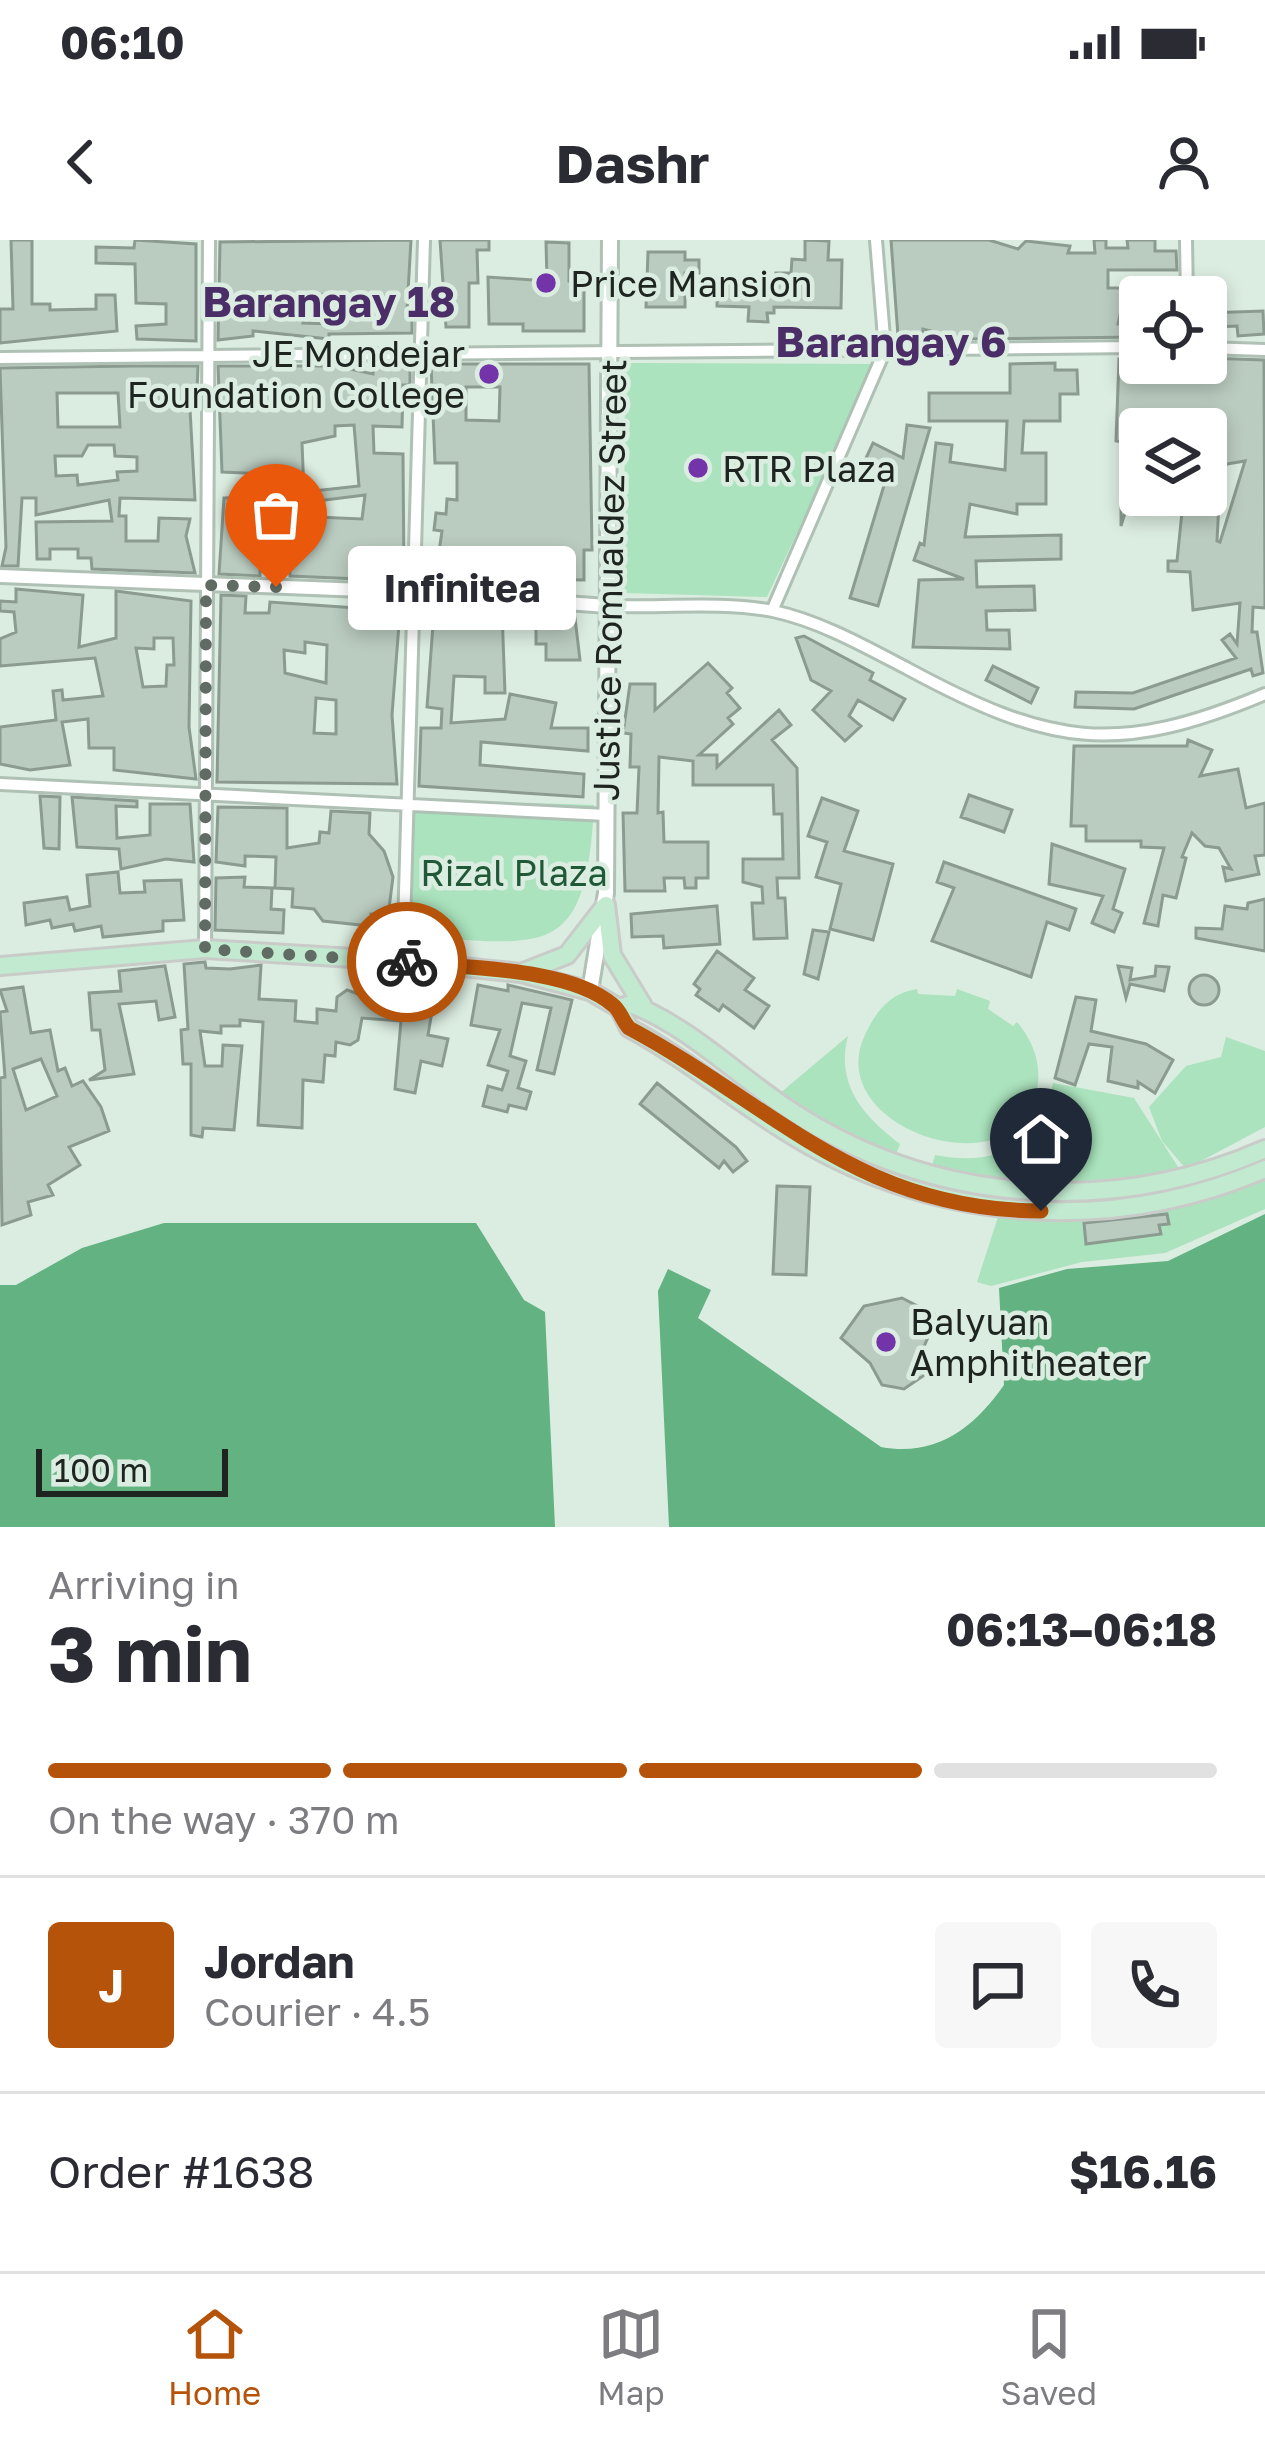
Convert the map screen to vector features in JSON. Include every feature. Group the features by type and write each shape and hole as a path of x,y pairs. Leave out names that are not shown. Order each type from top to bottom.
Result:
{"main road":[{"name":"Justice Romualdez Street","path":"590,992 606,905 610,240"},
{"path":"520,974 567,955 606,905"},
{"path":"606,905 617,970 648,1011"},
{"path":"0,966 205,949 403,961 520,974 590,992 619,1008 626,1026 836,1160 896,1174 998,1210 1077,1212 1143,1206 1265,1169"},
{"path":"619,1008 631,1004 648,1011 896,1174"},
{"path":"700,1070 711,1054"},
{"path":"836,1160 844,1142"},
{"path":"921,1183 1006,1191 1110,1190 1181,1179 1265,1149"}],"street":[{"path":"205,949 208,240"},
{"path":"403,961 424,240"},
{"path":"772,611 885,350 876,240"},
{"path":"1186,240 1187,276"},
{"path":"0,358 209,352 610,354 1119,347"},
{"path":"1227,349 1265,350"},
{"path":"0,576 772,611 853,640 1030,727 1128,737 1204,721 1265,694"},
{"path":"0,784 606,815"}],"green space":[{"path":"625,363 876,364 767,597 624,593"},
{"name":"Rizal Plaza","path":"414,799 594,805 581,894 568,918 550,933 525,940 409,937"},
{"path":"917,989 918,994 955,996 957,989 990,1001 988,1009 1013,1026 1017,1022 1032,1045 1038,1071 1037,1090 1022,1121 996,1138 962,1143 927,1137 895,1121 870,1098 859,1069 865,1035 885,1004"},
{"path":"848,1036 849,1085 864,1111 900,1144 895,1157 820,1123 779,1094"},
{"path":"1226,1037 1265,1051 1265,1127 1186,1169 1162,1141 1149,1107 1186,1066 1221,1057"},
{"path":"1053,1083 1134,1098 1180,1170 1118,1181 1056,1183 932,1166 935,1155 978,1158 1012,1147 1037,1123"},
{"path":"1265,1179 1265,1209 1165,1253 1082,1262 991,1286 977,1282 998,1217 1067,1218 1167,1209"}],"shaded area":[{"path":"1265,1214 1265,1527 669,1527 658,1291 668,1269 711,1290 698,1318 881,1447 919,1448 966,1427 1004,1385 999,1288 1067,1269 1168,1261"},
{"path":"164,1223 476,1223 524,1300 545,1312 555,1527 0,1527 0,1285 16,1285 82,1248"}],"building":[{"path":"11,240 32,240 32,304 50,304 50,310 96,309 96,295 115,295 117,331 0,343 0,309 13,309"},
{"path":"135,240 196,244 196,341 137,339 136,326 166,324 166,304 136,303 135,264 96,263 96,247 134,248"},
{"path":"411,240 407,310 412,310 412,333 329,334 329,339 253,331 253,336 218,340 220,242","holes":["333,294 331,324 303,323 309,295"]},
{"path":"440,240 489,240 489,250 477,250 478,283 469,283 469,327 446,327"},
{"path":"805,240 829,241 828,260 842,260 841,308 774,307 774,313 767,313 768,322 748,321 749,307 717,306 717,277 776,281 776,273 791,273 792,259 805,260"},
{"path":"891,240 989,240 1018,249 1026,241 1070,246 1068,253 1095,253 1094,240 1106,240 1106,248 1128,248 1127,240 1155,240 1155,251 1176,251 1177,270 1108,270 1108,288 1119,288 1119,337 963,339 923,329 922,338 898,336"},
{"path":"546,242 569,243 569,281 584,281 584,331 523,331 523,324 489,324 488,277 547,281"},
{"path":"648,252 685,252 685,260 699,260 699,273 685,273 685,307 646,307"},
{"path":"1263,311 1264,334 1238,336 1237,326 1227,326 1227,312"},
{"path":"1119,359 1119,384 1227,384 1227,359 1264,360 1265,608 1253,607 1252,632 1257,632 1263,673 1253,676 1251,669 1134,709 1075,707 1076,692 1133,693 1236,658 1222,640 1230,634 1237,644 1240,603 1193,610 1190,572 1168,571 1168,561 1177,561 1182,516 1218,516 1220,542 1245,461 1227,464 1227,408 1119,408 1116,441"},
{"path":"1055,363 1055,370 1077,370 1078,394 1060,394 1060,421 1024,421 1022,453 1046,453 1046,504 1017,504 1017,514 970,504 965,537 1061,535 1061,559 976,561 977,587 1034,586 1035,610 986,611 987,630 1009,630 1010,649 913,647 919,580 964,579 914,560 920,543 924,545 936,443 952,445 950,462 1005,470 1007,421 929,421 929,393 1010,393 1010,364"},
{"path":"374,364 400,364 410,371 410,385 403,385 402,427 373,426 374,453 403,454 404,581 290,576 290,566 260,565 260,576 219,574 224,498 269,497 269,474 222,472 218,366 336,366 373,374","holes":["354,425 359,486 304,492 302,443 335,436 335,426","365,495 362,519 269,515 269,507"]},
{"path":"431,364 589,364 592,550 584,550 584,580 511,579 512,572 437,566 442,531 434,530 436,513 446,514 447,499 457,500 457,463 435,463","holes":["466,387 500,387 499,421 466,420"]},
{"path":"198,366 197,391 189,391 195,500 120,498 119,516 126,516 126,541 158,541 159,518 190,519 186,536 195,573 92,569 91,558 78,558 78,549 50,549 50,559 37,559 36,522 112,521 109,500 36,515 36,498 22,498 18,566 2,566 6,547 0,368","holes":["57,393 118,393 120,427 58,427","88,445 114,445 115,456 137,457 137,471 117,472 118,480 78,485 77,475 56,476 55,456 82,456"]},
{"path":"907,425 930,428 878,606 850,598 889,469 866,458 873,443 903,458"},
{"path":"16,589 83,595 79,647 116,638 116,591 191,601 189,727 196,779 114,770 114,748 89,748 88,719 62,722 70,765 30,770 0,764 0,727 56,720 53,691 62,690 63,700 103,696 95,658 0,666 0,639 16,632 14,612 0,611 0,601 16,602","holes":["154,638 173,638 174,665 167,665 166,686 143,687 136,648 154,649"]},
{"path":"221,595 246,596 245,613 269,613 270,602 400,611 392,715 397,784 217,782","holes":["305,642 327,645 326,683 285,673 284,650 305,653","316,698 336,700 336,734 314,733"]},
{"path":"434,611 502,611 505,693 485,693 485,677 454,676 451,723 505,719 510,694 556,703 551,728 588,728 588,751 481,742 480,765 584,774 583,797 419,786 421,728 441,728 442,709 427,707"},
{"path":"536,618 575,618 580,660 546,660 546,644 536,644"},
{"path":"804,636 873,673 870,680 905,699 893,720 858,700 849,716 861,726 845,741 813,710 831,691 811,680 796,638"},
{"path":"708,663 732,688 727,693 740,708 728,718 733,724 699,755 717,755 717,767 779,710 791,725 772,740 797,768 799,878 777,878 778,898 785,898 787,938 754,939 752,903 763,903 762,887 743,882 743,859 783,859 782,814 774,814 773,785 693,785 693,761 659,757 658,813 663,812 664,842 708,842 708,878 696,878 696,888 685,888 684,878 664,878 665,891 625,891 623,813 637,813 639,767 630,767 631,734 623,733 630,684 655,684 655,710"},
{"path":"993,666 1038,688 1031,703 986,680"},
{"path":"1188,740 1212,750 1200,776 1238,769 1246,808 1265,803 1265,855 1255,856 1259,874 1226,881 1223,867 1231,869 1219,848 1205,846 1192,833 1182,857 1186,858 1176,898 1163,895 1158,926 1144,923 1164,848 1141,847 1141,841 1086,841 1086,826 1071,826 1074,746 1187,746"},
{"path":"969,795 1012,810 1004,832 961,817"},
{"path":"40,796 60,797 59,849 44,848"},
{"path":"72,797 137,801 137,807 116,806 117,838 150,835 150,804 190,804 194,862 166,859 121,869 119,849 77,847"},
{"path":"822,798 858,811 844,851 893,864 873,940 830,929 841,884 816,877 827,842 808,836"},
{"path":"218,807 287,808 287,848 319,843 320,832 329,833 331,811 370,813 369,834 384,851 393,877 388,916 371,914 370,926 323,921 314,909 292,907 293,889 275,888 276,857 245,856 245,866 216,862"},
{"path":"1052,844 1125,869 1113,909 1122,913 1114,932 1092,923 1103,896 1049,884"},
{"path":"944,862 1076,909 1069,930 1047,922 1031,977 932,941 954,888 937,882"},
{"path":"118,872 120,893 145,892 144,881 181,880 184,920 163,921 163,931 103,937 101,926 75,931 73,924 52,928 50,920 26,925 24,903 67,897 70,910 90,906 87,875"},
{"path":"245,877 244,887 272,888 271,909 284,910 283,933 215,930 216,878"},
{"path":"1265,899 1265,951 1196,938 1196,928 1222,929 1225,906 1247,909 1248,903"},
{"path":"717,906 720,944 664,948 663,936 632,937 631,914"},
{"path":"813,930 829,932 818,979 804,974"},
{"path":"717,951 754,978 745,990 769,1006 754,1028 723,1005 719,1011 696,995 700,989 694,984"},
{"path":"205,962 206,968 261,965 259,999 296,1001 295,1021 317,1023 317,1009 336,1011 337,997 347,990 367,997 369,982 437,981 428,1035 448,1039 442,1066 421,1061 415,1093 395,1089 401,1021 362,1018 358,1040 350,1045 336,1042 335,1056 325,1055 323,1082 303,1080 302,1128 258,1125 263,1022 240,1020 240,1026 221,1026 221,1033 200,1031 205,1066 222,1066 223,1045 242,1046 234,1130 203,1128 202,1137 191,1135 191,1064 183,1064 181,1030 188,1029 184,964"},
{"path":"165,966 175,1017 159,1020 156,1001 119,1004 134,1074 89,1080 105,1070 100,1030 92,1030 89,993 121,991 119,971"},
{"path":"1118,966 1132,968 1130,980 1155,976 1156,966 1169,967 1164,991 1130,984 1126,998"},
{"path":"1204,975 1215,979 1219,990 1215,1001 1204,1005 1193,1001 1189,990 1193,979"},
{"path":"478,985 508,991 508,985 572,1000 554,1074 537,1070 551,1008 522,1003 510,1056 526,1061 518,1088 531,1092 526,1109 509,1105 507,1112 483,1106 488,1086 502,1090 508,1071 488,1065 500,1030 471,1025"},
{"path":"23,987 31,1033 50,1030 58,1071 65,1068 72,1086 83,1081 101,1107 109,1131 69,1147 80,1165 48,1185 53,1195 28,1202 31,1215 2,1225 0,1078 5,1077 0,1012 7,1011 0,990","holes":["41,1059 57,1096 26,1110 13,1069"]},
{"path":"1076,997 1096,1000 1091,1031 1146,1044 1173,1060 1155,1093 1138,1082 1138,1088 1108,1081 1112,1047 1089,1044 1075,1085 1055,1078"},
{"path":"657,1083 747,1161 733,1172 724,1161 719,1168 640,1104"},
{"path":"777,1186 810,1187 806,1275 773,1274"},
{"path":"1167,1214 1169,1224 1159,1225 1161,1234 1086,1244 1084,1223"},
{"name":"Balyuan Amphitheater","path":"902,1298 937,1316 923,1349 923,1376 904,1389 882,1385 870,1363 841,1338 864,1306"}],"way so far":[{"path":"276,587 206,585 205,949 407,962"}],"place":[{"name":"Price Mansion","path":"546,283"},
{"name":"JE Mondejar Foundation College","path":"489,374"},
{"name":"RTR Plaza","path":"698,468"},
{"name":"Infinitea","path":"276,587"},
{"name":"Balyuan Amphitheater","path":"886,1342"}],"district":[{"name":"Barangay 18","path":"329,301"},
{"name":"Barangay 6","path":"891,341"}],"route":[{"path":"407,962 520,974 590,992 619,1008 629,1028 669,1049 782,1129 836,1160 918,1192 980,1208 1041,1211"}]}
